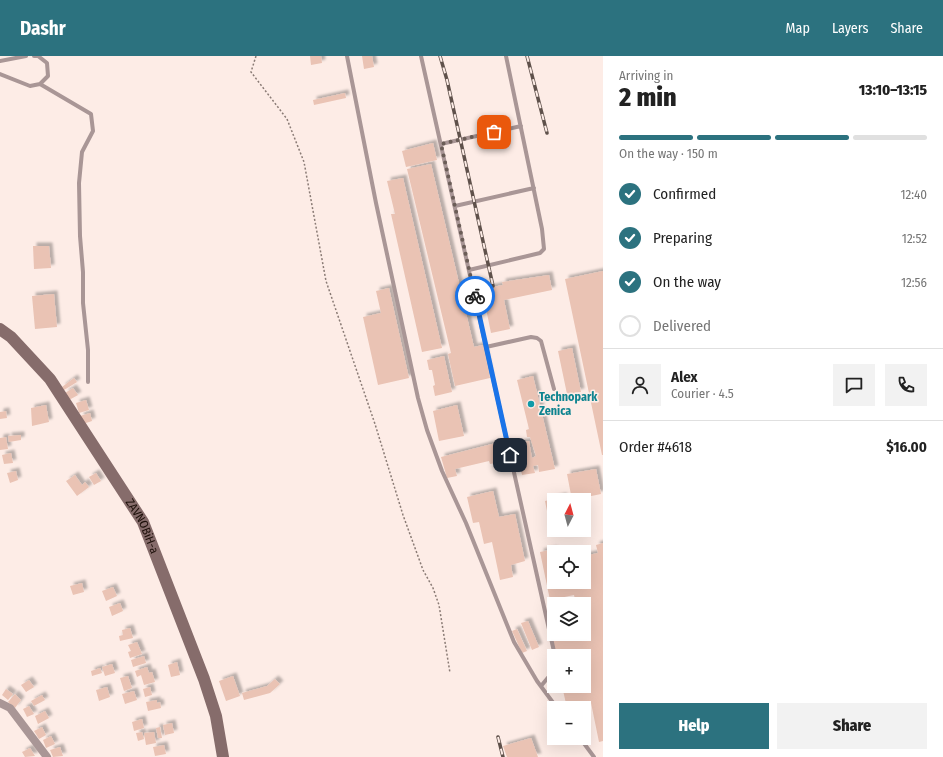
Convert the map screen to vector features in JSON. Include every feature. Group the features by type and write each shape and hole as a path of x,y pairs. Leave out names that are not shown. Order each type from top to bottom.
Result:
{"main road":[{"name":"ZAVNOBiH-a","path":"0,329 10,337 50,379 143,522 204,679 216,716 221,757"}],"street":[{"path":"0,703 10,708 47,757"}],"lane":[{"path":"0,61 26,56"},
{"path":"0,74 30,86 40,84 48,76 46,63 38,56 34,56"},
{"path":"347,56 380,226 418,398 427,430 442,471 466,523 514,642 552,701"},
{"path":"421,56 553,649"},
{"path":"469,270 540,253 544,248 534,188 506,56"},
{"path":"40,84 91,114 93,123 93,131 82,152 79,183 80,236 84,272 83,303 88,350 88,382"},
{"path":"441,144 521,126"},
{"path":"454,206 534,188"},
{"path":"486,347 531,337 537,338 541,341 554,389"},
{"path":"541,686 547,679"},
{"path":"585,745 594,757"}],"path":[{"path":"256,56 251,72 287,119 304,162 326,281 373,417 422,570 433,588 438,606 450,673"}],"building":[{"path":"310,56 321,56 322,63 311,65"},
{"path":"362,56 372,56 374,67 364,69"},
{"path":"345,93 346,98 314,105 313,100"},
{"path":"433,143 437,160 406,167 402,151"},
{"path":"431,164 474,347 483,345 490,378 455,386 448,354 451,353 407,169"},
{"path":"403,178 442,348 422,352 391,214 395,214 387,181"},
{"path":"33,246 49,246 51,268 34,269"},
{"path":"603,271 603,455 602,455 565,279"},
{"path":"549,275 552,290 504,300 510,329 491,333 482,289 503,285 502,282"},
{"path":"389,288 409,378 378,385 363,317 381,313 376,291"},
{"path":"54,294 57,327 35,329 32,296"},
{"path":"572,348 581,392 567,394 558,351"},
{"path":"444,356 452,392 435,396 433,386 435,385 432,370 429,370 427,360"},
{"name":"Technopark Zenica","path":"533,376 555,469 539,472 538,465 533,466 535,473 522,475 515,444 529,441 532,458 536,456 530,437 527,437 526,430 529,429 517,380"},
{"path":"74,378 77,382 64,390 62,387"},
{"path":"73,388 78,395 69,400 65,393"},
{"path":"86,400 89,410 79,413 76,403"},
{"path":"46,405 49,422 32,426 31,408"},
{"path":"457,405 464,436 439,441 433,411"},
{"path":"6,411 7,418 0,419 0,412"},
{"path":"90,413 92,421 83,424 80,416"},
{"path":"21,435 21,440 9,442 8,436"},
{"path":"6,437 8,449 0,450 0,438"},
{"path":"496,443 501,462 490,464 489,461 455,469 457,476 447,478 441,457"},
{"path":"11,453 13,463 4,464 2,455"},
{"path":"596,469 601,494 591,496 591,493 571,493 567,474"},
{"path":"16,471 18,480 10,483 7,473"},
{"path":"96,473 101,481 94,485 89,477"},
{"path":"75,475 82,485 85,482 89,487 77,496 66,481"},
{"path":"493,491 499,517 515,514 525,561 511,565 513,577 500,580 492,542 484,544 479,522 473,523 467,497"},
{"path":"547,500 547,511 545,501"},
{"path":"603,543 603,741 599,742 591,701 565,701 564,693 591,693 591,649 555,649 553,641 591,641 591,597 574,597 574,595 564,597 549,597 548,589 591,589 591,554 598,553 596,545"},
{"path":"547,550 547,586 540,552"},
{"path":"82,583 84,592 73,595 70,586"},
{"path":"113,587 117,596 106,601 102,591"},
{"path":"120,603 123,611 112,616 109,607"},
{"path":"528,621 539,647 532,650 521,623"},
{"path":"130,628 133,638 120,641 119,636 123,635 122,630"},
{"path":"517,629 527,651 522,653 512,631"},
{"path":"137,642 142,654 130,658 128,652 131,651 128,645"},
{"path":"144,656 146,663 133,667 131,660"},
{"path":"177,662 180,675 171,677 168,665"},
{"path":"112,664 115,673 105,676 102,667"},
{"path":"147,667 149,673 152,672 155,682 144,685 141,675 137,677 135,671"},
{"path":"100,668 102,673 92,676 91,671"},
{"path":"128,676 132,688 124,691 120,678"},
{"path":"233,676 240,696 226,701 219,681"},
{"path":"275,679 280,684 270,693 244,700 242,693 267,686"},
{"path":"29,680 34,687 26,692 21,685"},
{"path":"107,687 110,697 99,701 96,690"},
{"path":"150,687 152,695 145,697 143,689"},
{"path":"6,689 13,694 8,700 2,695"},
{"path":"134,691 137,700 125,704 122,694"},
{"path":"15,694 21,700 15,708 8,702"},
{"path":"42,695 45,700 34,706 31,701"},
{"path":"157,700 157,703 160,702 161,708 148,711 146,702"},
{"path":"29,706 34,714 27,717 23,709"},
{"path":"45,711 49,718 38,724 35,716"},
{"path":"142,719 144,728 134,731 132,722"},
{"path":"172,723 174,733 165,735 163,725"},
{"path":"42,727 46,735 39,739 34,731"},
{"path":"160,727 162,738 158,738 156,728"},
{"path":"142,732 144,739 138,741 136,733"},
{"path":"154,732 156,743 146,745 144,733"},
{"path":"51,736 55,744 46,748 43,740"},
{"path":"531,738 538,757 507,757 503,746"},
{"path":"164,745 166,754 155,756 153,747"},
{"path":"60,747 63,756 53,757 50,750"},
{"path":"30,748 35,756 25,757 22,752"}],"railway":[{"path":"440,56 447,80 493,286"},
{"path":"527,56 547,133"},
{"path":"498,737 503,757"}],"way so far":[{"path":"475,296 441,144 494,132"}],"place":[{"name":"Technopark Zenica","path":"531,404"}],"route":[{"path":"475,296 510,455"}]}
